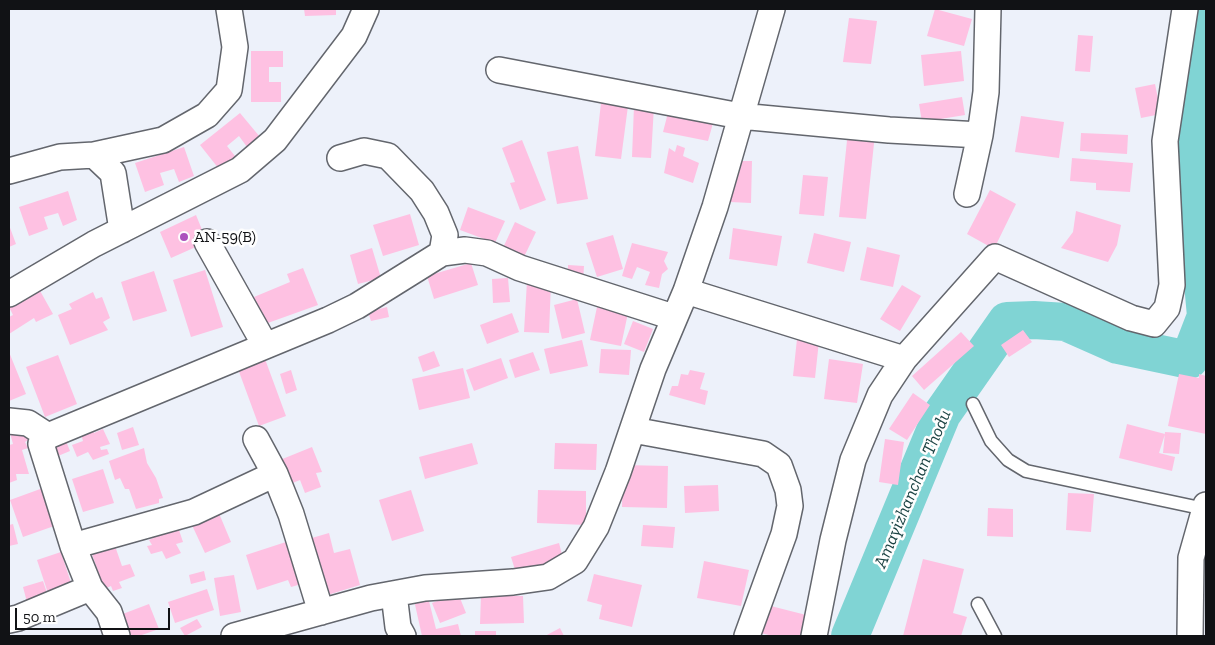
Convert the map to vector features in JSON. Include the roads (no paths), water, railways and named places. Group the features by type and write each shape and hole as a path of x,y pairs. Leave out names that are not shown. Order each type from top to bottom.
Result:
{"street":[{"path":"9,171 60,157 94,156 163,140 208,115 229,90 235,47 229,9"},
{"path":"9,294 122,230 240,170 275,140 354,36 366,9"},
{"path":"234,636 321,612 425,588 513,582 548,577 575,561 596,527 673,316 686,291 715,207 772,9"},
{"path":"967,194 980,135 986,92 988,9"},
{"path":"814,636 833,540 853,460 880,395 904,359 996,257 1131,318 1154,324 1167,308 1172,285 1165,141 1185,9"},
{"path":"499,70 740,116 889,130 980,135"},
{"path":"340,158 364,151 388,156 422,191 436,213 445,235 442,252"},
{"path":"94,156 113,173 122,230"},
{"path":"207,242 265,345"},
{"path":"117,636 109,612 90,588 73,546 41,444 48,436 328,320 357,306 442,252 465,250 487,253 520,268 673,316"},
{"path":"686,291 904,359"},
{"path":"9,421 28,423 48,436"},
{"path":"632,430 763,454 778,466 788,490 790,506 784,534 747,636"},
{"path":"256,439 275,474 291,514 321,612"},
{"path":"73,546 194,512 275,474"},
{"path":"1190,636 1191,558 1206,507"},
{"path":"9,620 90,588"},
{"path":"394,594 398,627 403,636"}],"lane":[{"path":"973,404 991,441 1008,460 1026,471 1206,507"},
{"path":"978,604 995,636"}],"waterway":[{"name":"Amayizhanchan Thodu","path":"1201,9 1203,40 1192,104 1195,195 1206,316"},
{"name":"Amayizhanchan Thodu","path":"850,636 942,414 1007,321 1066,322 1118,345 1189,360 1206,316"}],"place":[{"name":"AN-59(B)","path":"184,237"}]}
